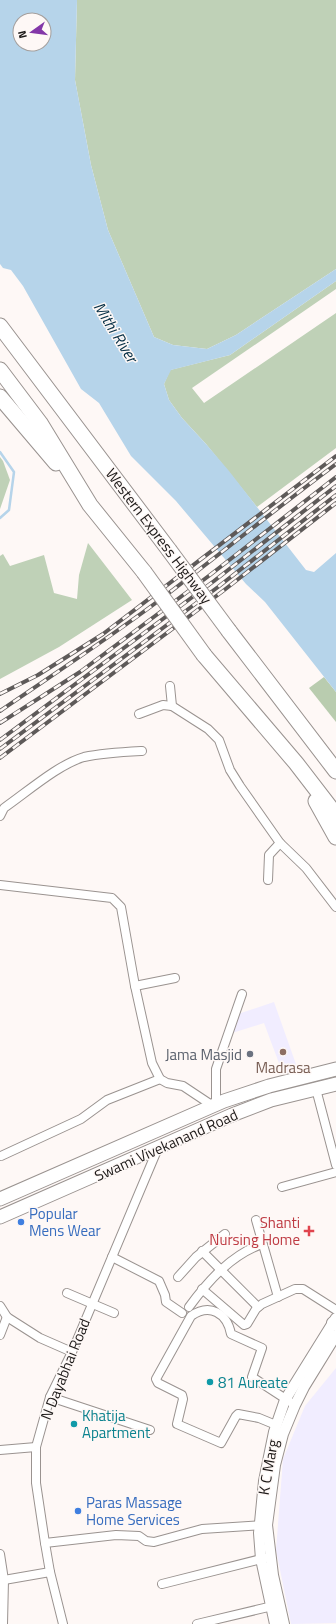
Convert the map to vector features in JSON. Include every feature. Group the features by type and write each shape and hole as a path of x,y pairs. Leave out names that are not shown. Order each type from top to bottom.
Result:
{"highway":[{"name":"Western Express Highway","path":"0,326 318,747"},
{"path":"0,370 40,423 90,505"},
{"path":"0,397 144,572 204,655 296,763 336,815"},
{"path":"318,747 336,764"},
{"path":"318,747 336,771"},
{"path":"296,763 336,837"}],"main road":[{"name":"Swami Vivekanand Road","path":"0,1199 214,1106 269,1086 336,1069"},
{"name":"Swami Vivekanand Road","path":"0,1217 232,1115 271,1100 336,1084"},
{"path":"14,1193 21,1209"}],"street":[{"path":"170,686 172,706"},
{"path":"139,714 163,705 172,706 208,729 219,740 230,770 280,843 306,868 336,907"},
{"path":"0,816 4,808 63,767 84,758 118,752 142,751"},
{"path":"268,880 269,855 280,843"},
{"path":"0,885 112,898 121,907 135,986 152,1064 160,1079 167,1083 183,1086 214,1106 216,1069 242,994"},
{"path":"135,986 175,978"},
{"path":"1,1156 81,1120 107,1100 160,1079"},
{"path":"316,1089 336,1165"},
{"name":"N Dayabhai Road","path":"63,1624 50,1572 45,1543 36,1483 36,1447 50,1396 72,1352 158,1148"},
{"path":"282,1187 336,1172"},
{"path":"256,1220 278,1297"},
{"path":"178,1277 202,1251 225,1234"},
{"path":"189,1307 202,1289 221,1270 242,1252 262,1244"},
{"path":"202,1251 258,1307"},
{"path":"112,1257 158,1280 166,1295 166,1302 182,1313"},
{"path":"202,1289 243,1325 247,1324 258,1307 262,1304 295,1289 304,1289 336,1310"},
{"path":"67,1293 92,1305 114,1313"},
{"path":"0,1306 7,1318 40,1338 72,1352"},
{"path":"277,1430 258,1418 238,1414 221,1443 177,1424 183,1399 182,1395 158,1383 156,1376 191,1316 204,1310 213,1310 228,1322 231,1334 262,1348 252,1377 285,1400 295,1405"},
{"path":"0,1332 7,1318"},
{"name":"K C Marg","path":"275,1624 275,1606 266,1558 263,1525 275,1465 277,1430 285,1400 335,1325"},
{"name":"K C Marg","path":"277,1430 295,1405 335,1325"},
{"path":"50,1396 150,1430"},
{"path":"0,1450 36,1447"},
{"path":"45,1543 116,1534 138,1536 146,1541 154,1542 202,1529 263,1525"},
{"path":"0,1554 4,1580 3,1624"},
{"path":"162,1584 266,1558"},
{"path":"4,1580 50,1572"},
{"path":"196,1624 275,1606"},
{"name":"K C Marg","path":"275,1606 284,1624"}],"shaded area":[{"name":"Madrasa","path":"274,1002 298,1070 283,1074 264,1023 229,1034 235,1015"},
{"path":"336,1368 336,1623 291,1624 276,1550 283,1459 305,1406"}],"green space":[{"path":"77,0 336,0 336,269 236,335 207,349 173,345 154,337 108,230 91,165 75,80"},
{"path":"336,281 336,289 192,388 204,403 336,313 336,448 257,507 206,444 182,418 169,400 164,384 170,370 230,355"},
{"path":"0,457 10,480 0,509"},
{"path":"88,543 132,600 59,647 0,679 0,556 3,554 10,566 44,555 54,593 77,599 79,575"},
{"path":"324,677 336,692 336,722 309,688"}],"water":[{"name":"Mithi River","path":"0,0 77,0 75,80 91,165 108,230 154,337 173,345 207,349 236,335 336,269 336,281 230,355 171,370 164,384 169,400 182,418 229,471 306,570 314,572 336,553 336,692 265,602 246,584 176,501 131,456 99,403 81,389 23,286 11,270 3,268 0,264"}],"waterway":[{"path":"0,452 14,472 9,510 0,518"}],"railway":[{"path":"0,694 38,675 103,634 336,456"},
{"path":"0,711 141,613 336,464"},
{"path":"0,723 80,672 210,575 336,477"},
{"path":"0,740 214,581 336,486"},
{"path":"0,749 218,587 336,495"},
{"path":"0,758 223,591 336,503"}],"place":[{"name":"Madrasa","path":"283,1052"},
{"name":"Jama Masjid","path":"250,1054"},
{"name":"Popular Mens Wear","path":"21,1222"},
{"name":"Shanti Nursing Home","path":"309,1231"},
{"name":"81 Aureate","path":"210,1382"},
{"name":"Khatija Apartment","path":"74,1424"},
{"name":"Paras Massage Home Services","path":"78,1511"}]}
